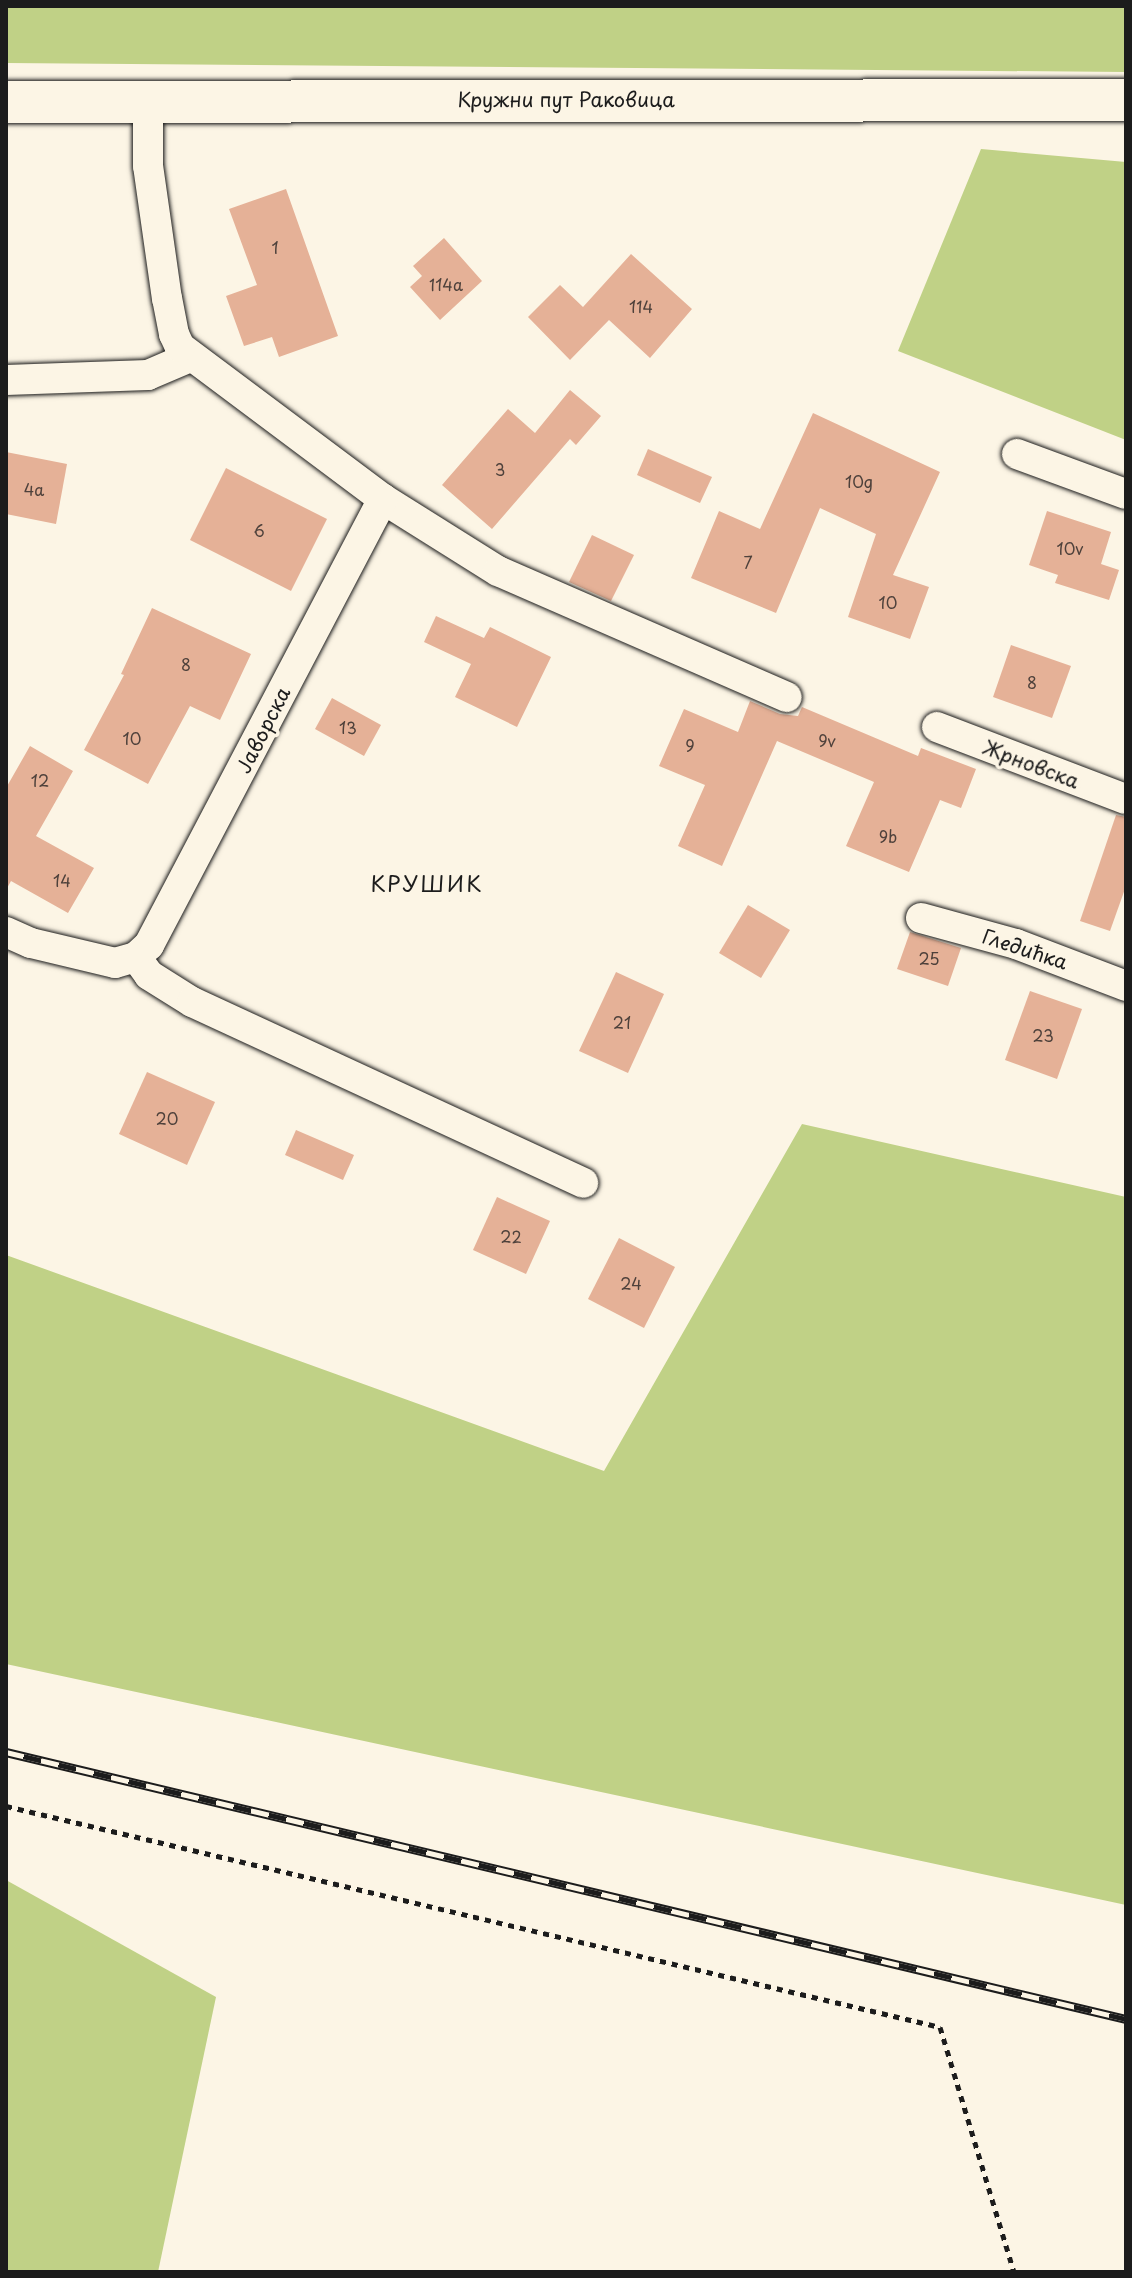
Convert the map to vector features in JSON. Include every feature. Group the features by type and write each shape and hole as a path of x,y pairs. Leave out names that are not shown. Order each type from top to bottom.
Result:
{"main road":[{"name":"Кружни пут Раковица","path":"6,102 1126,100"}],"street":[{"path":"148,101 148,166 167,299 174,334 190,357 233,384 383,499 498,571 787,697"},
{"path":"6,380 148,375 190,357"},
{"path":"1017,454 1126,494"},
{"name":"Јаворска","path":"136,957 157,934 383,499"},
{"name":"Жрновска","path":"937,727 1126,799"},
{"name":"Гледићка","path":"921,918 1016,944 1126,986"},
{"path":"6,932 86,958 115,963 136,957 149,975 192,1002 583,1183"}],"path":[{"path":"6,1806 940,2027 1014,2272"}],"green space":[{"path":"6,6 1126,6 1126,72 6,63"},
{"path":"981,149 1126,162 1126,440 898,351"},
{"path":"802,1124 1126,1197 1126,1905 6,1664 6,1255 604,1471"},
{"path":"6,1880 216,1997 158,2272 6,2272"}],"building":[{"path":"286,189 338,336 279,357 272,337 244,346 226,296 257,285 229,209"},
{"path":"444,238 482,281 440,320 410,287 422,276 413,266"},
{"path":"631,254 692,309 650,358 609,320 570,360 528,317 560,285 583,307"},
{"path":"570,390 601,416 576,445 570,439 492,529 442,485 508,409 535,433"},
{"path":"813,413 940,472 893,575 929,587 910,639 848,617 876,534 820,508 776,613 691,578 719,511 760,529"},
{"path":"648,449 712,477 700,503 637,475"},
{"path":"6,452 67,464 56,524 6,514"},
{"path":"226,468 327,519 291,591 190,540"},
{"path":"1047,511 1111,532 1101,564 1119,570 1109,600 1055,583 1058,575 1029,565"},
{"path":"592,535 634,555 611,601 569,582"},
{"path":"152,608 251,654 220,720 190,706 148,784 84,750 124,675 121,674"},
{"path":"436,616 484,638 490,627 551,657 517,727 455,697 471,664 424,642"},
{"path":"1011,645 1071,666 1052,718 993,697"},
{"path":"332,698 381,725 364,756 315,729"},
{"path":"750,701 780,714 798,716 802,707 918,756 921,748 976,769 961,808 940,800 909,872 846,846 874,782 777,741 722,866 678,846 705,785 659,766 684,709 738,732"},
{"path":"30,746 73,771 36,836 94,868 68,913 11,881 6,890 6,788"},
{"path":"1116,815 1126,817 1126,886 1110,931 1080,921"},
{"path":"748,905 790,930 761,978 719,953"},
{"path":"910,932 961,948 948,986 897,969"},
{"path":"616,972 664,994 628,1073 579,1051"},
{"path":"1030,991 1082,1009 1057,1079 1005,1060"},
{"path":"147,1072 215,1102 187,1165 119,1134"},
{"path":"296,1130 354,1155 343,1180 285,1155"},
{"path":"497,1197 550,1221 526,1274 473,1250"},
{"path":"619,1238 675,1267 644,1328 588,1299"}],"railway":[{"path":"6,1752 1126,2019"}],"district":[{"name":"КРУШИК","path":"427,883"}]}
